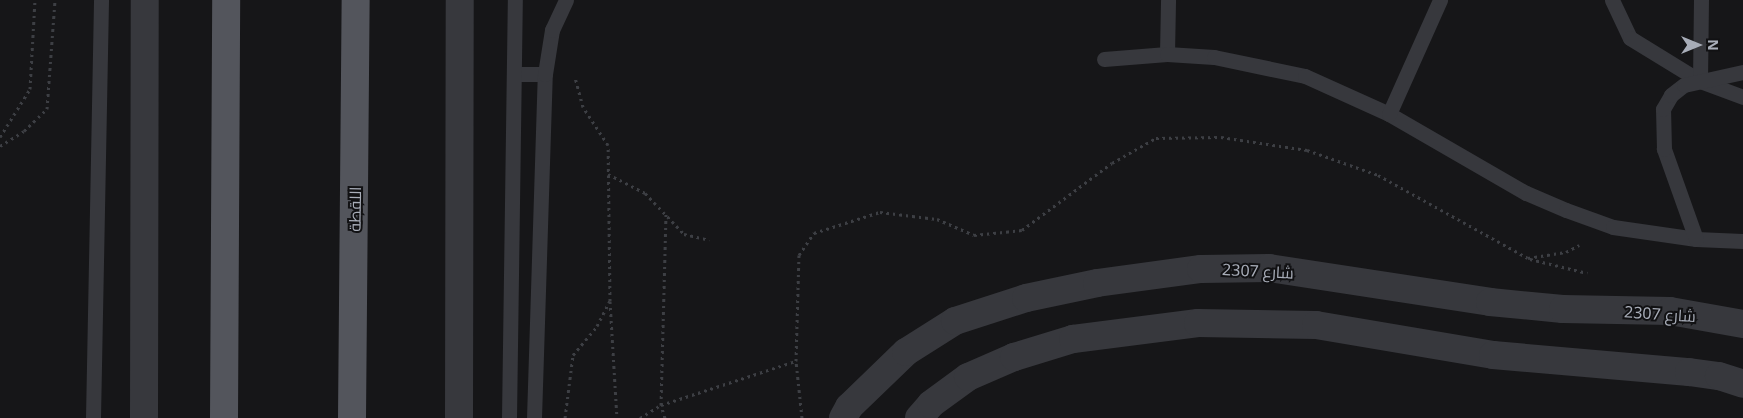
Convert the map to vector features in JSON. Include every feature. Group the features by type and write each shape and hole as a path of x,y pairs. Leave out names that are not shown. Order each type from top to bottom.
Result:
{"main road":[{"path":"224,418 226,0"},
{"name":"اللقطة","path":"352,418 356,0"}],"street":[{"path":"144,418 145,0"},
{"path":"459,418 460,0"},
{"name":"شارع 2307","path":"843,418 849,407 906,352 955,321 1026,298 1061,290 1202,269 1269,268 1490,302 1563,310 1670,311 1743,324"},
{"path":"919,418 931,404 968,377 1014,357 1073,339 1198,323 1316,325 1494,355 1689,372 1718,376 1743,384"}],"lane":[{"path":"93,418 100,0"},
{"path":"509,418 515,0"},
{"path":"534,418 545,74 552,30 566,0"},
{"path":"1167,54 1168,0"},
{"path":"1389,114 1440,0"},
{"path":"1612,0 1630,38 1700,81 1743,98"},
{"path":"1700,81 1701,0"},
{"path":"1104,59 1167,54 1250,63 1304,76 1389,114 1526,192 1613,227 1696,239 1743,241"},
{"path":"1696,239 1664,149 1661,125 1663,109 1671,95 1684,85 1743,72"},
{"path":"514,74 545,74"}],"path":[{"path":"0,137 30,89 35,0"},
{"path":"0,146 24,131 47,109 55,0"},
{"path":"575,68 583,107 608,145 610,301 617,418"},
{"path":"802,418 796,361 799,255 814,232 880,212 937,219 974,235 1022,230 1112,163 1156,138 1221,137 1307,150 1378,175 1528,258 1566,252 1613,227"},
{"path":"608,174 645,193 666,212 684,234 709,240"},
{"path":"665,418 661,405 666,212"},
{"path":"565,418 573,355 596,326 610,301"},
{"path":"640,418 661,405 796,361"}]}
